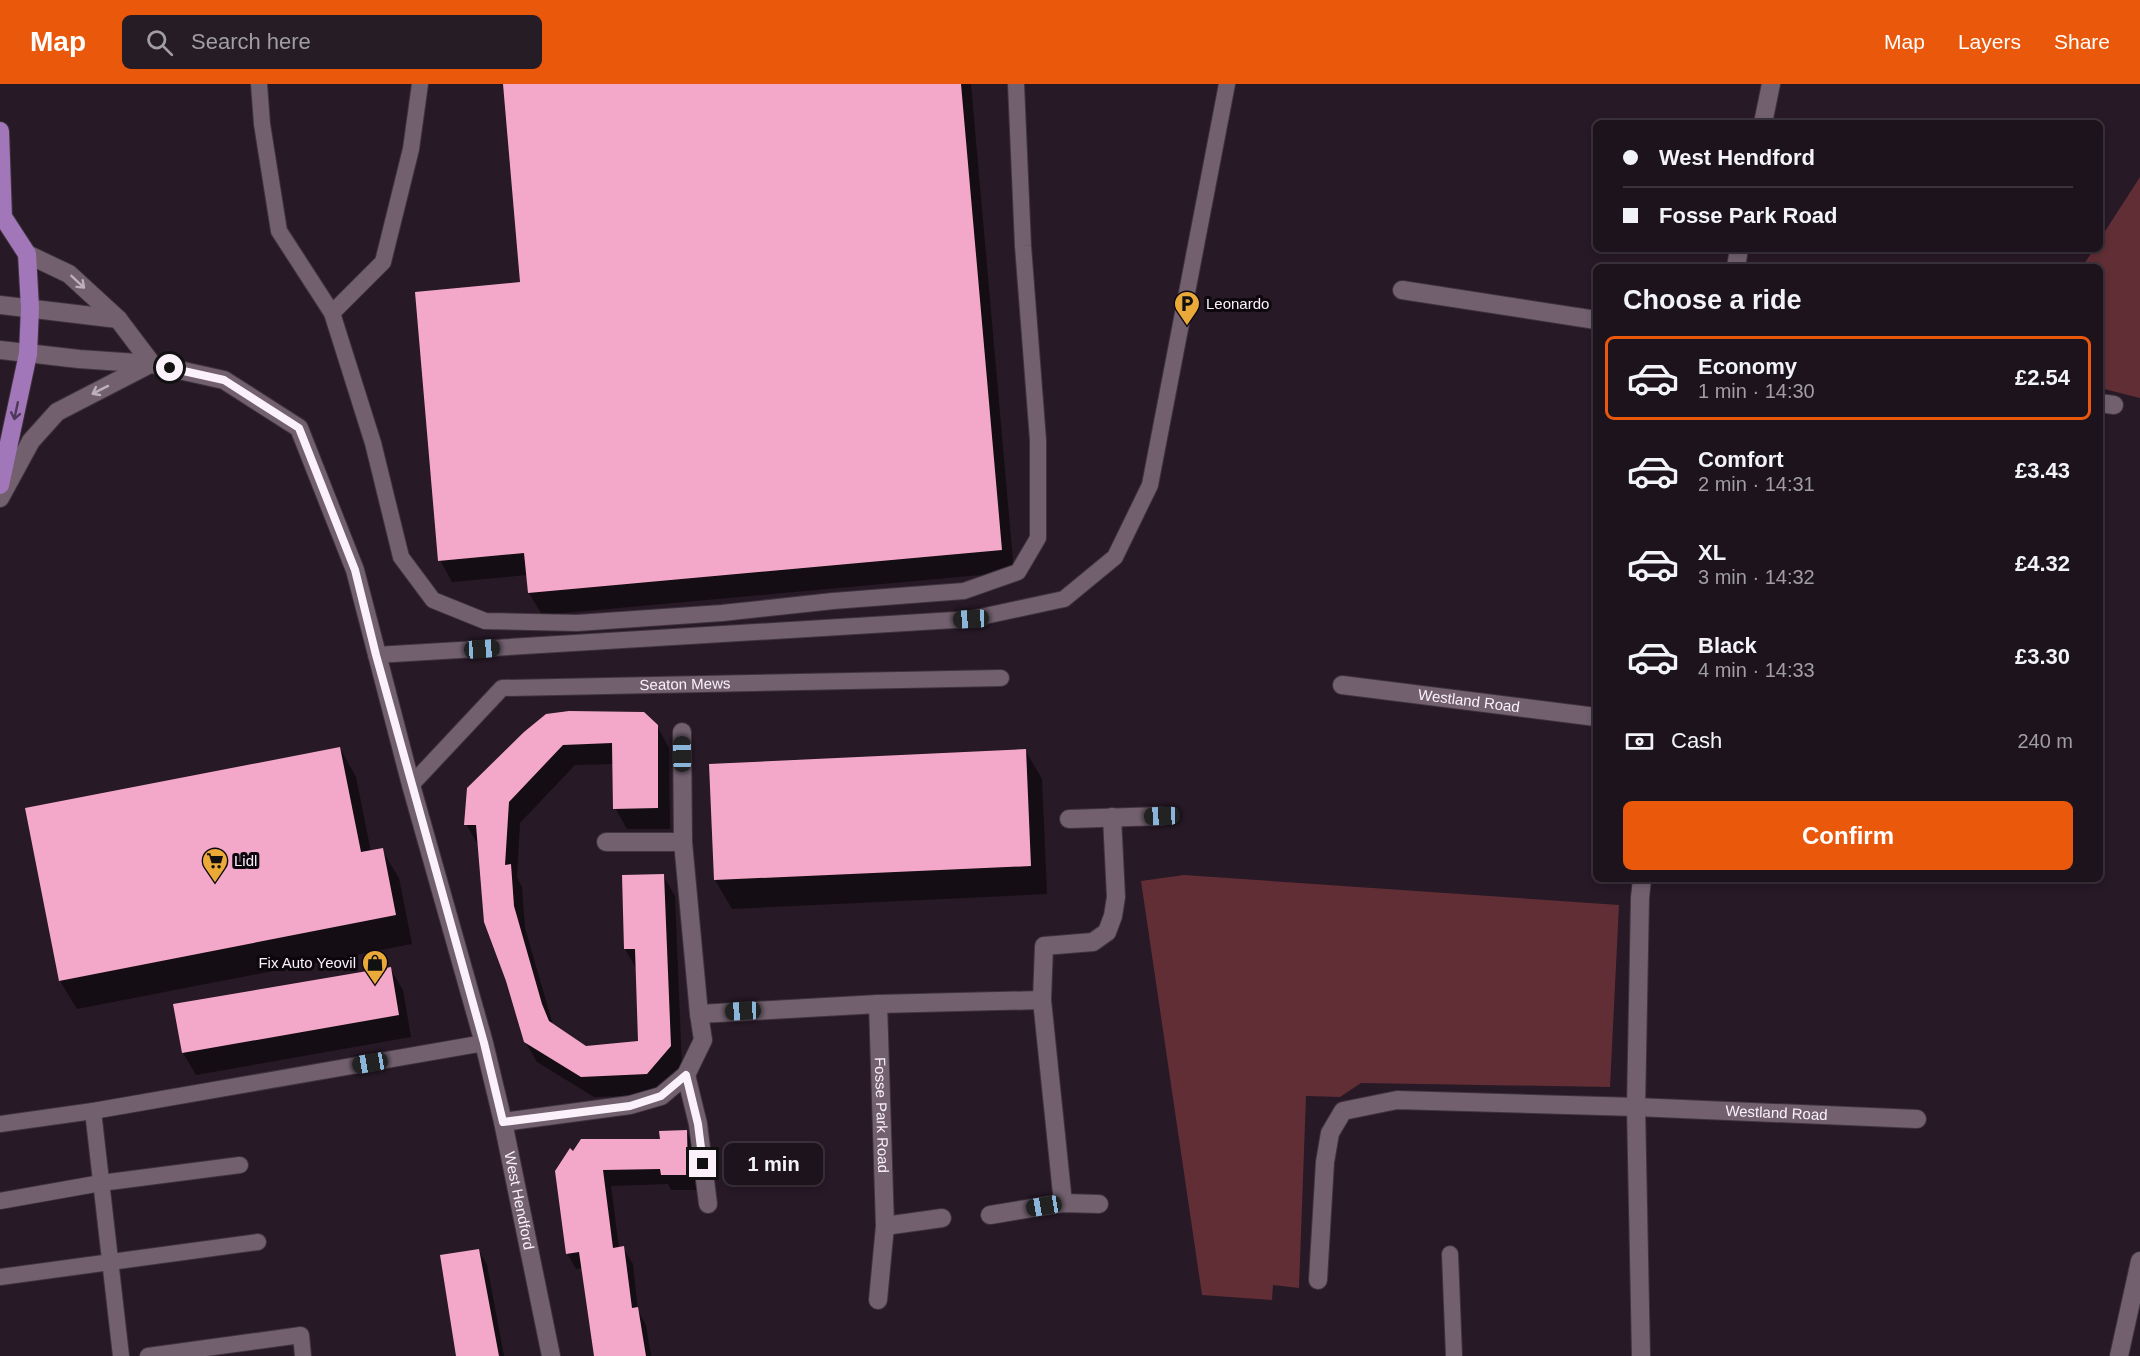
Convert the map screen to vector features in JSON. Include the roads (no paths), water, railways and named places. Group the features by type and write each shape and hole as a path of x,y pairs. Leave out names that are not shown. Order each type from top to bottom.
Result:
{"main road":[{"path":"0,131 2,220 27,254 30,308 28,354 0,485"}],"street":[{"path":"1764,120 1771,84"},
{"path":"0,498 31,441 57,412 152,364 118,319 69,274 27,254"},
{"path":"1402,290 1593,320"},
{"path":"0,305 118,319"},
{"name":"West Hendford","path":"0,351 152,364 224,380 299,428 355,570 411,785 484,1043 503,1122 551,1356"},
{"name":"Westland Road","path":"1342,685 1593,717"},
{"path":"503,1122 630,1106 661,1096 686,1075 703,1040 683,842 682,732"},
{"path":"1069,819 1162,816"},
{"path":"1063,1203 1042,1000 1044,946 1093,942 1107,932 1113,916 1116,897 1112,817"},
{"path":"606,842 683,842"},
{"path":"1641,1356 1636,1107 1642,882"},
{"path":"699,1014 878,1004 1042,1000"},
{"name":"Fosse Park Road","path":"878,1004 885,1226 878,1300"},
{"path":"686,1075 698,1124 708,1204"},
{"name":"Westland Road","path":"1318,1280 1325,1162 1330,1133 1343,1111 1396,1100 1917,1119"},
{"path":"990,1215 1063,1203 1098,1204"},
{"path":"885,1226 942,1218"},
{"path":"2119,1356 2140,1261"}],"lane":[{"path":"259,84 262,124 279,231 332,313 373,443 401,557 433,600 485,621 577,623 722,613 833,601 964,591 1018,572 1038,538 1038,440 1023,246 1016,84"},
{"path":"332,313 383,262 411,149 420,84"},
{"path":"376,655 971,619 1064,599 1115,557 1150,485 1227,84"},
{"name":"Seaton Mews","path":"411,785 502,687 1001,678"},
{"path":"0,1124 93,1111 484,1043"},
{"path":"93,1111 121,1356"},
{"path":"0,1201 101,1183 240,1165"},
{"path":"0,1277 258,1242"},
{"path":"1450,1254 1454,1356"},
{"path":"148,1356 301,1335 303,1356"}],"place":[{"name":"Leonardo","path":"1187,327"},
{"name":"Lidl","path":"215,884"},
{"name":"Fix Auto Yeovil","path":"375,986"}]}
